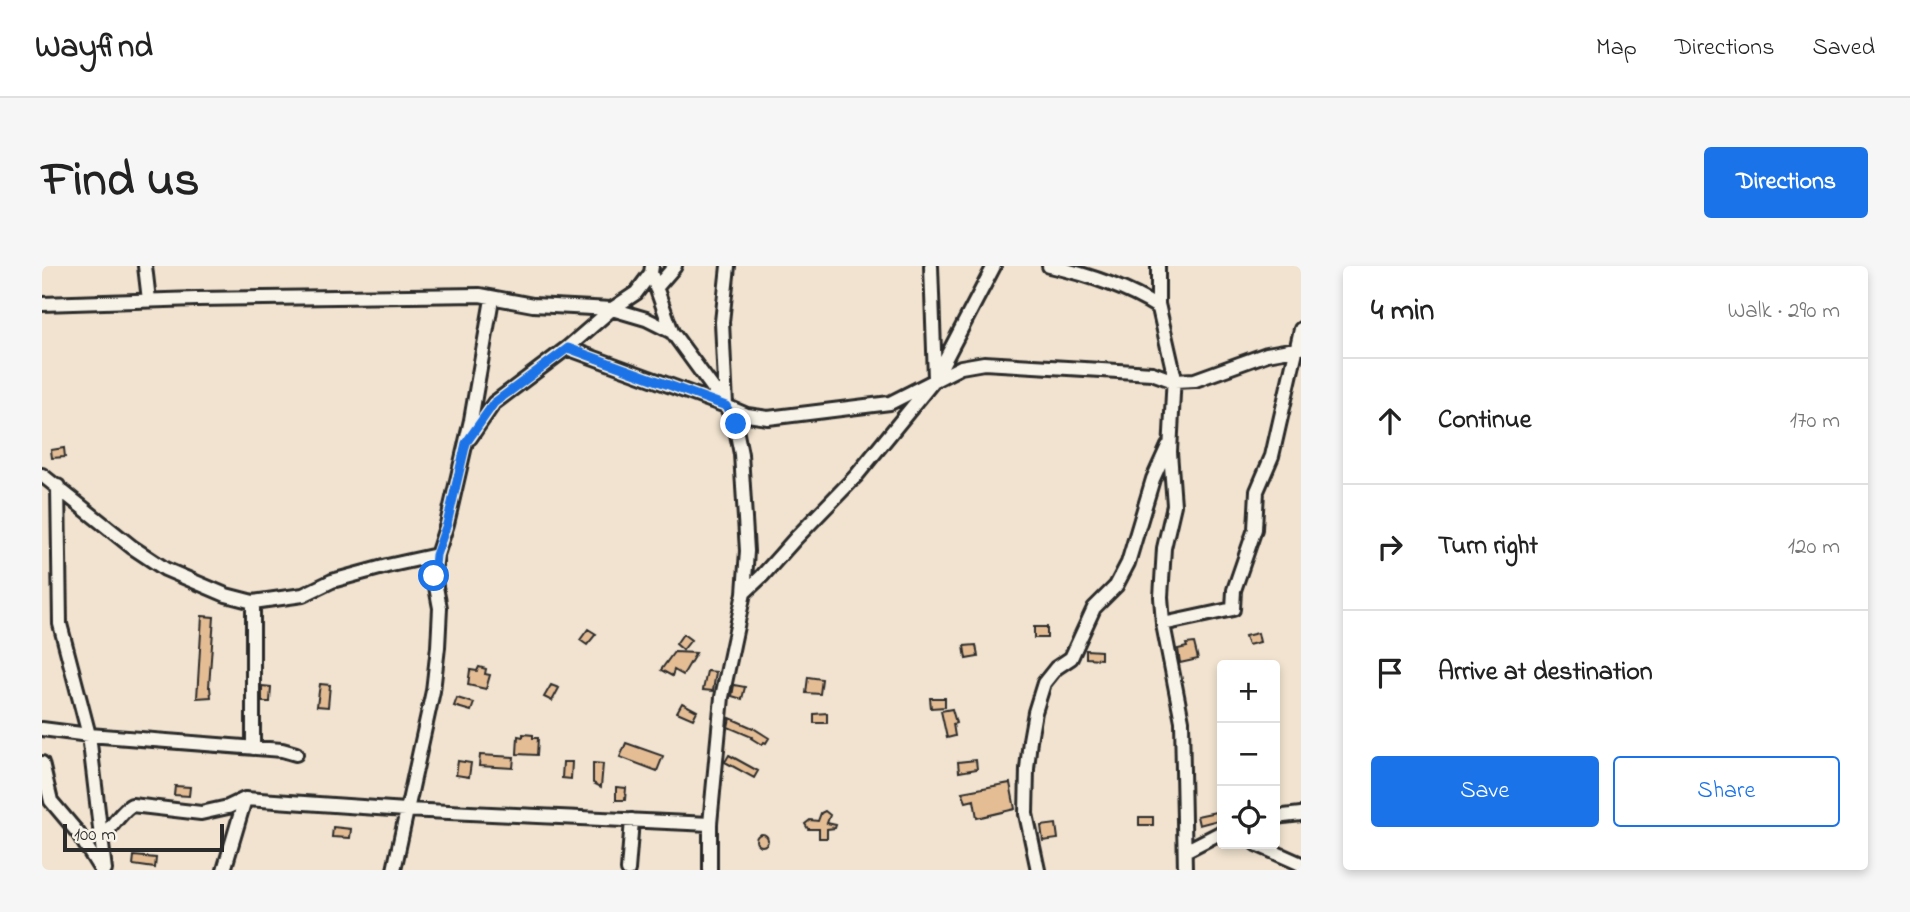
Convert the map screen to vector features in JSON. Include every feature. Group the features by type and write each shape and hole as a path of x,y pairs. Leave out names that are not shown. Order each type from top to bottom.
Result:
{"street":[{"path":"145,266 149,300"},
{"path":"656,289 675,266"},
{"path":"726,406 722,322 728,266"},
{"path":"931,266 935,379"},
{"path":"744,593 856,475 935,379 994,266"},
{"path":"1049,266 1071,271 1140,296 1159,308"},
{"path":"1158,266 1159,308 1174,381 1170,472 1174,505 1162,565 1161,597 1163,624 1182,721 1185,870"},
{"path":"652,270 672,332 726,406 736,424 741,454 747,551 744,593 722,697 710,824 710,870"},
{"path":"466,443 494,403 636,293 652,270"},
{"path":"42,304 480,295 533,305 612,309 646,319 672,332"},
{"path":"394,870 433,691 440,608 434,576 436,555 447,524 466,443 492,299"},
{"path":"1163,624 1233,609 1234,590 1255,529 1257,491 1272,456 1301,329"},
{"path":"568,348 747,415 768,418 890,403 961,367 984,363 1153,373 1174,381 1195,380 1267,354 1298,348"},
{"path":"1038,870 1026,814 1027,768 1035,712 1044,684 1056,668 1071,659 1094,608 1116,586 1128,564 1153,479 1171,439"},
{"path":"42,475 132,547 165,569 253,602 303,596 332,581 436,555"},
{"path":"58,486 60,624 89,735 102,837 103,870"},
{"path":"253,602 253,748"},
{"path":"42,729 282,750 296,754"},
{"path":"42,762 51,801 78,833 103,870"},
{"path":"102,837 119,820 126,808 132,805 201,813 228,807 245,799 407,810 710,824"},
{"path":"224,870 245,799"},
{"path":"1280,816 1301,814"},
{"path":"628,870 632,820"},
{"path":"1185,851 1217,835"},
{"path":"1267,849 1301,864"}],"building":[{"path":"64,448 65,457 52,458 51,450"},
{"path":"202,616 214,617 209,687 211,697 197,698"},
{"path":"1034,627 1047,627 1047,638 1034,638"},
{"path":"588,629 596,634 587,645 580,640"},
{"path":"1258,633 1260,642 1248,645 1245,636"},
{"path":"683,634 691,640 683,650 676,644"},
{"path":"1194,643 1198,659 1180,663 1178,649"},
{"path":"976,645 978,657 966,659 964,646"},
{"path":"1086,650 1101,651 1101,659 1086,658"},
{"path":"674,652 696,653 683,675 674,670 672,676 661,670"},
{"path":"479,667 486,669 485,674 490,675 486,689 468,685 470,670 477,671"},
{"path":"707,671 716,672 713,691 703,690"},
{"path":"808,677 822,679 820,694 806,693"},
{"path":"320,684 330,685 328,707 317,706"},
{"path":"551,685 559,688 552,701 544,697"},
{"path":"734,685 745,687 742,699 732,696"},
{"path":"262,686 271,687 270,702 262,702"},
{"path":"457,698 474,703 471,711 454,706"},
{"path":"930,698 945,698 945,707 931,708"},
{"path":"682,703 697,711 693,719 677,712"},
{"path":"952,709 956,723 953,724 955,736 947,738 941,711"},
{"path":"827,713 827,723 814,723 814,714"},
{"path":"730,718 769,738 766,743 762,745 752,737 728,727"},
{"path":"523,734 538,738 537,755 517,754 518,736 523,737"},
{"path":"626,743 663,756 657,771 620,757"},
{"path":"480,755 514,757 513,768 479,766"},
{"path":"729,755 758,771 754,778 725,762"},
{"path":"976,760 977,769 959,772 958,762"},
{"path":"458,761 471,763 469,777 456,775"},
{"path":"563,762 572,762 571,779 562,778"},
{"path":"593,763 603,764 601,787 593,783"},
{"path":"1010,783 1015,809 977,818 974,800 966,802 962,792"},
{"path":"175,786 190,787 189,796 174,795"},
{"path":"616,787 626,788 625,800 616,800"},
{"path":"825,811 830,815 827,823 836,825 835,828 827,829 827,838 819,838 819,829 808,829 805,824 810,820 818,821 821,813"},
{"path":"1216,812 1217,820 1199,825 1197,816"},
{"path":"1139,817 1153,817 1153,825 1139,825"},
{"path":"1056,824 1058,839 1043,841 1041,826"},
{"path":"333,827 351,829 350,838 332,837"},
{"path":"762,834 768,840 762,846 756,840"},
{"path":"134,856 156,858 155,868 133,865"}],"route":[{"path":"434,576 436,555 447,524 466,443 494,403 568,348 726,406 736,424"}]}
